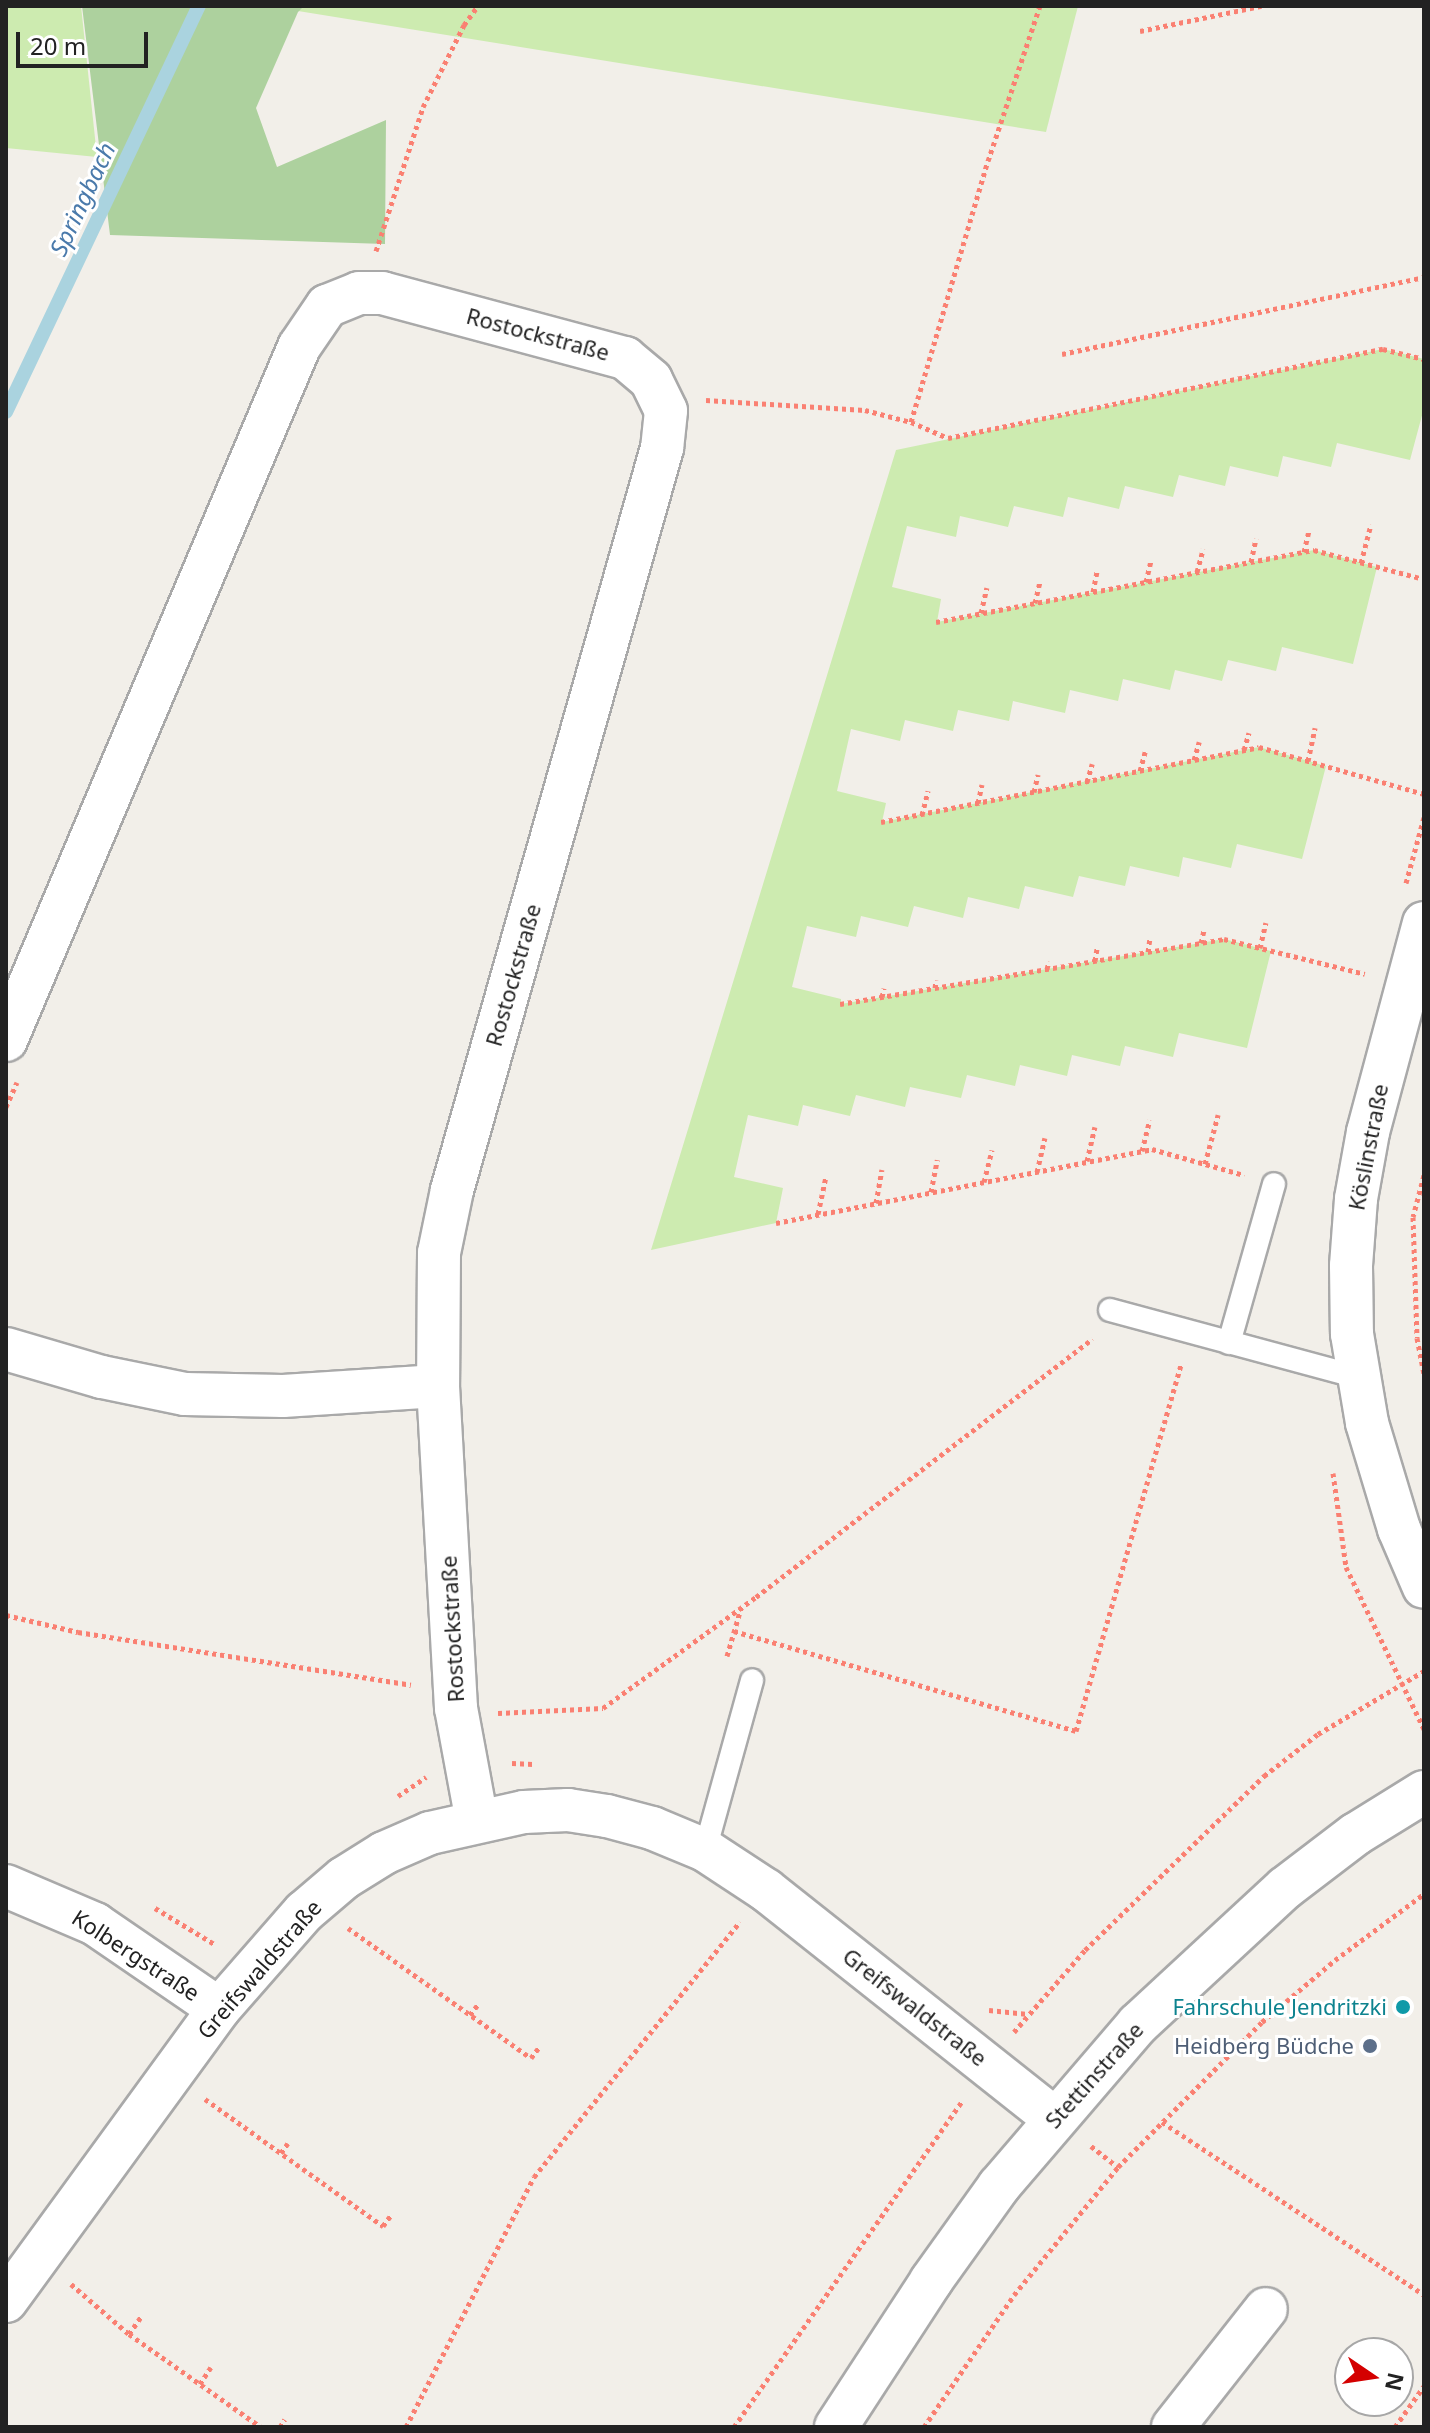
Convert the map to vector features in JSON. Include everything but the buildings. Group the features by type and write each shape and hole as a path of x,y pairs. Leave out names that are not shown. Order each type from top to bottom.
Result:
{"street":[{"name":"Rostockstraße","path":"6,1040 299,347 327,306 359,293 382,293 625,358 651,380 666,411 662,448 452,1190 439,1253 438,1386 456,1708 477,1821"},
{"name":"Köslinstraße","path":"1424,923 1389,1043 1356,1199 1351,1266 1352,1334 1358,1377 1386,1486 1424,1587"},
{"path":"6,1349 102,1377 185,1394 283,1396 438,1386"},
{"name":"Stettinstraße","path":"836,2427 931,2281 999,2186 1054,2118 1138,2024 1227,1938 1356,1834 1424,1792"},
{"name":"Greifswaldstraße","path":"6,2301 219,2009 304,1912 344,1878 384,1853 430,1833 524,1812 568,1810 652,1828 705,1850 766,1890 1054,2118"},
{"name":"Kolbergstraße","path":"6,1886 95,1924 219,2009"},
{"path":"1173,2427 1266,2309"}],"lane":[{"path":"1229,1343 1274,1184"},
{"path":"1110,1310 1358,1377"},
{"path":"705,1850 752,1680"}],"path":[{"path":"374,258 423,107 464,25 478,6"},
{"path":"1040,6 988,161 911,422 948,438 1383,349 1424,359"},
{"path":"1140,31 1261,6"},
{"path":"1062,354 1424,277"},
{"path":"703,414 705,400"},
{"path":"1361,563 1371,524"},
{"path":"1304,552 1309,531"},
{"path":"1251,562 1256,539"},
{"path":"1197,572 1203,549"},
{"path":"936,622 1314,550 1424,579"},
{"path":"1146,582 1151,561"},
{"path":"1093,592 1097,571"},
{"path":"1035,603 1040,581"},
{"path":"981,613 987,588"},
{"path":"1308,761 1315,728"},
{"path":"1244,750 1249,733"},
{"path":"1194,760 1199,742"},
{"path":"881,822 1259,747 1424,794"},
{"path":"1140,771 1145,752"},
{"path":"1087,782 1092,764"},
{"path":"1034,792 1038,774"},
{"path":"978,803 982,784"},
{"path":"922,815 928,791"},
{"path":"1260,948 1266,923"},
{"path":"1201,943 1204,930"},
{"path":"1148,952 1150,938"},
{"path":"840,1004 1224,939 1369,975"},
{"path":"1095,961 1097,948"},
{"path":"1047,969 1049,961"},
{"path":"993,979 994,971"},
{"path":"935,988 936,980"},
{"path":"882,997 884,988"},
{"path":"1205,1164 1218,1115"},
{"path":"1142,1151 1150,1120"},
{"path":"1087,1161 1095,1127"},
{"path":"1037,1172 1045,1138"},
{"path":"776,1223 1152,1149 1274,1184"},
{"path":"984,1182 992,1150"},
{"path":"931,1192 937,1160"},
{"path":"876,1203 882,1170"},
{"path":"1424,1175 1413,1217 1424,1374"},
{"path":"818,1214 826,1177"},
{"path":"1417,1306 1424,1304"},
{"path":"6,1615 78,1632 424,1687 456,1708 488,1713 603,1708 756,1597 1102,1331 1136,1317"},
{"path":"734,1631 1076,1731 1180,1365"},
{"path":"1028,2014 1085,1950 1264,1776 1318,1734 1424,1671"},
{"path":"1399,1684 1424,1729"},
{"path":"424,1763 424,1778"},
{"path":"406,2427 534,2177 766,1890"},
{"path":"924,2427 1014,2295 1118,2167 1262,2022 1335,1960 1424,1894"},
{"path":"339,1922 531,2058 540,2046"},
{"path":"470,2015 479,2003"},
{"path":"194,2091 383,2226 391,2215"},
{"path":"734,2427 968,2093"},
{"path":"1162,2122 1424,2295"},
{"path":"281,2153 288,2143"},
{"path":"70,2283 129,2334 261,2427"},
{"path":"129,2334 141,2317"},
{"path":"200,2384 211,2367"},
{"path":"1395,2427 1424,2386"},
{"path":"280,2427 285,2419"}],"green space":[{"path":"6,6 81,6 97,157 6,148"},
{"path":"82,6 304,6 298,12 256,108 277,167 386,120 385,244 110,235"},
{"path":"304,6 1078,6 1046,132 298,11"},
{"path":"1383,349 1424,359 1424,408 1410,460 1337,443 1331,467 1283,456 1278,477 1230,466 1225,486 1179,475 1173,497 1125,486 1119,509 1068,497 1063,517 1014,506 1008,527 960,516 956,537 907,526 892,587 941,599 937,622 1314,550 1377,567 1353,664 1282,647 1276,671 1228,660 1222,681 1175,670 1170,690 1123,679 1118,701 1070,690 1065,713 1013,701 1009,721 958,710 953,731 905,720 900,741 851,729 837,791 886,803 882,822 1259,747 1326,766 1302,859 1237,844 1231,868 1183,857 1179,877 1130,866 1125,886 1079,876 1073,897 1025,886 1019,909 968,897 963,918 914,906 908,927 861,916 856,937 807,926 792,987 841,999 841,1004 1224,939 1271,951 1247,1048 1179,1033 1173,1057 1125,1046 1120,1066 1072,1055 1067,1076 1020,1065 1015,1086 967,1075 961,1098 910,1087 905,1107 856,1095 850,1116 803,1105 798,1126 748,1115 734,1177 783,1188 776,1223 651,1250 896,450"}],"waterway":[{"name":"Springbach","path":"6,412 199,6"}],"place":[{"name":"Fahrschule Jendritzki","path":"1403,2007"},
{"name":"Heidberg Büdche","path":"1370,2046"}]}
